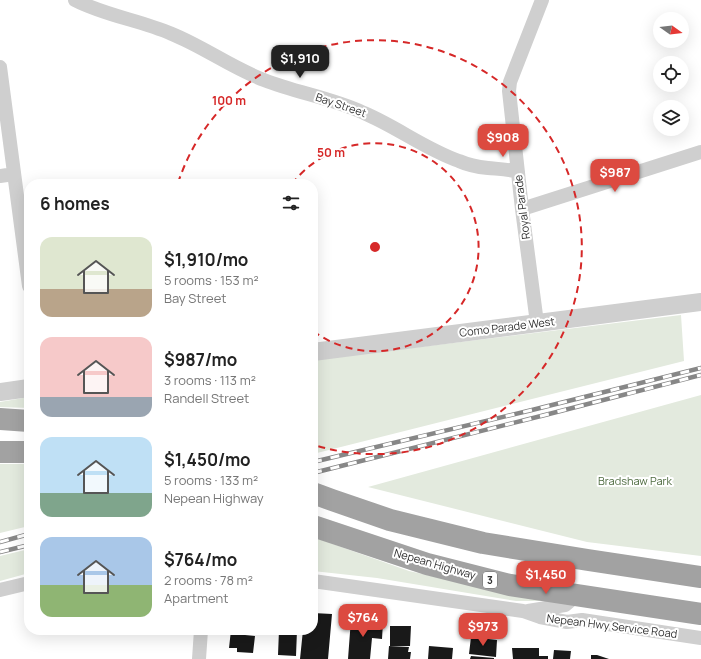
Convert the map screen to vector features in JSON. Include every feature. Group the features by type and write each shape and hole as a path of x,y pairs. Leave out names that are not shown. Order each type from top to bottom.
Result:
{"highway":[{"path":"2,419 24,421"},
{"path":"0,452 24,452"},
{"path":"318,495 390,520 483,543 701,577"},
{"name":"Nepean Highway","path":"318,528 427,564 510,585 701,614"}],"street":[{"name":"Bay Street","path":"75,0 99,11 148,25 183,38 240,70 262,80 360,111 432,149 457,160 480,167 506,169 518,172"},
{"name":"Royal Parade","path":"537,323 522,209 509,91 510,82 542,0"},
{"path":"0,67 24,249"},
{"path":"522,209 701,152"},
{"path":"0,176 14,174"},
{"name":"Como Parade West","path":"318,351 701,302"},
{"path":"0,392 24,389"},
{"name":"Nepean Hwy Service Road","path":"318,581 523,612 567,622 582,620 701,638"},
{"path":"0,590 24,584"},
{"name":"Nepean Hwy Service Road","path":"523,612 565,606 577,595"},
{"path":"199,659 201,635"}],"green space":[{"path":"681,315 684,361 318,453 318,359"},
{"name":"Bradshaw Park","path":"701,395 701,556 587,542 368,487"},
{"path":"24,398 24,408 0,407 0,402"},
{"path":"0,464 24,464 24,527 0,533"},
{"path":"318,539 409,571 543,601 516,601 377,578 318,572"},
{"path":"24,550 24,574 0,581 0,556"}],"building":[{"path":"318,613 332,614 328,659 300,659 302,635 318,635"},
{"path":"351,619 383,622 382,639 372,638 370,659 348,659"},
{"path":"390,626 411,626 410,646 390,646"},
{"path":"230,635 255,636 253,653 237,652 237,648 229,648"},
{"path":"279,635 297,635 296,656 278,655"},
{"path":"471,637 497,640 496,657 469,654"},
{"path":"389,646 409,647 408,652 411,652 410,659 388,659"},
{"path":"429,646 453,648 452,659 428,659"},
{"path":"512,648 539,648 539,656 548,656 548,659 513,659"},
{"path":"554,650 571,651 570,659 553,659"},
{"path":"591,655 597,655 609,659 591,659"},
{"path":"471,656 494,658 494,659 470,659"}],"railway":[{"path":"318,461 701,368"},
{"path":"318,472 701,375"},
{"path":"0,542 24,535"},
{"path":"0,552 24,546"}]}
